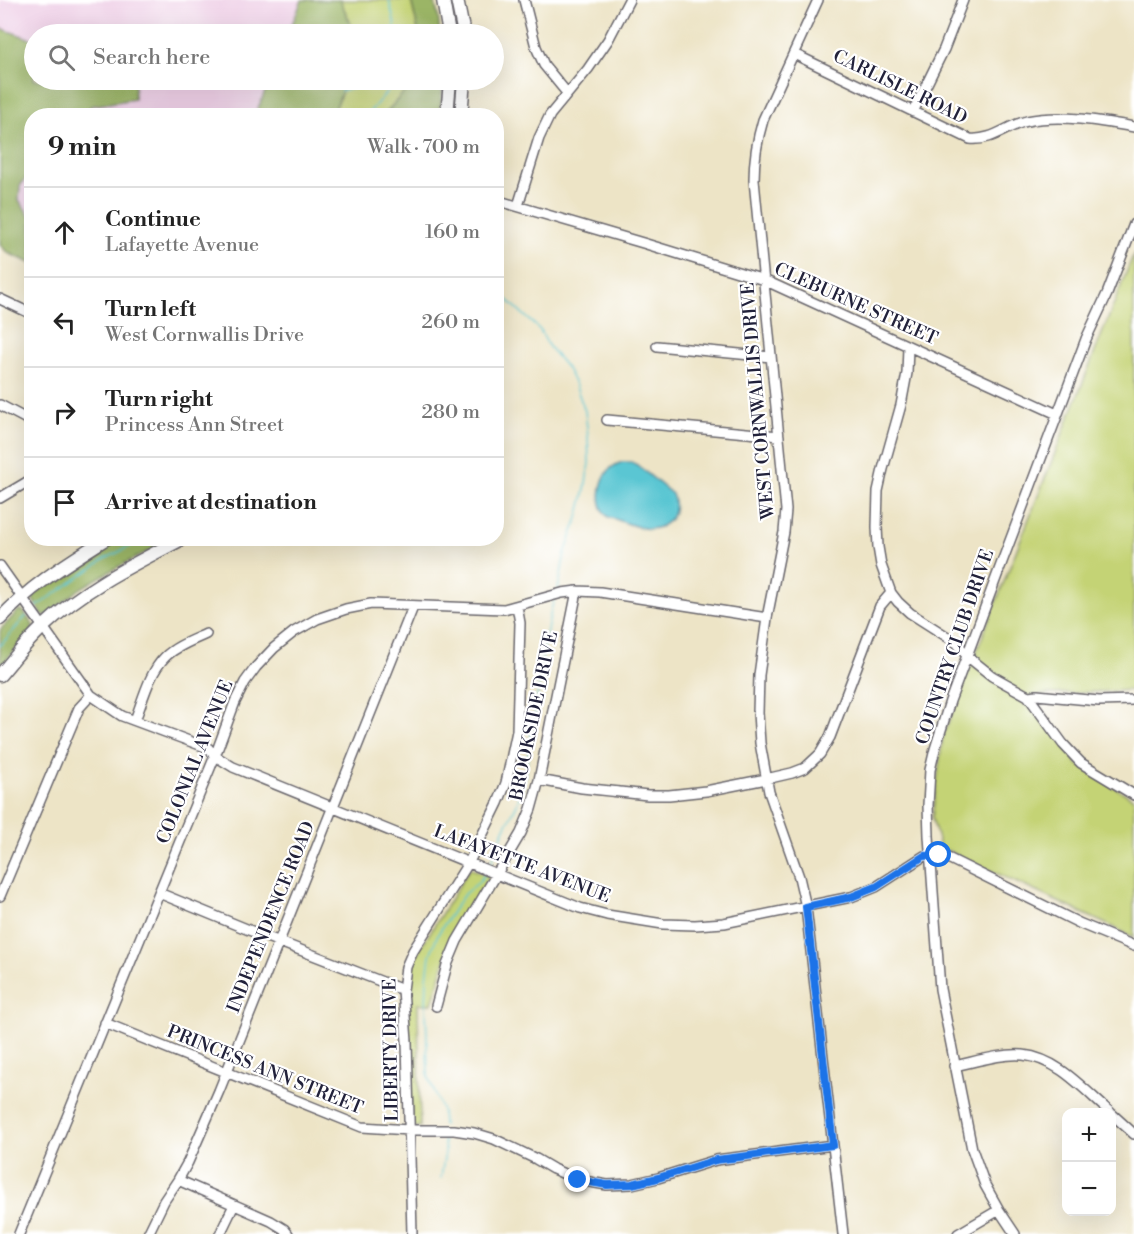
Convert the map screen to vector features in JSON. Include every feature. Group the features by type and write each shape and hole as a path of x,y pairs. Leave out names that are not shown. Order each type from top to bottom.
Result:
{"main road":[{"path":"442,0 447,24"},
{"path":"457,0 462,24"},
{"path":"448,108 449,90"},
{"path":"462,108 463,90"},
{"path":"0,619 37,584 95,546"},
{"path":"0,675 42,627 65,607 97,584 169,546"}],"street":[{"path":"524,0 536,47 544,65 567,93"},
{"path":"518,206 539,138 550,115 588,69 608,40 629,0"},
{"path":"913,112 944,49 963,0"},
{"name":"WEST CORNWALLIS DRIVE","path":"816,1 763,120 756,146 754,180 785,499 785,520 767,618 759,675 758,702 760,743 769,792 799,877 806,907 843,1234"},
{"name":"CARLISLE ROAD","path":"794,54 970,140 981,140 1025,122 1050,119 1134,127"},
{"name":"CLEBURNE STREET","path":"504,202 764,280 1057,414"},
{"name":"COUNTRY CLUB DRIVE","path":"1015,1234 985,1185 972,1149 954,1066 940,989 928,805 930,770 943,722 1057,414 1086,339 1132,235 1134,225"},
{"path":"0,299 24,310"},
{"path":"657,346 771,357"},
{"path":"908,346 907,373 901,405 878,491 878,547 881,565 891,593 910,613 957,643 967,656 992,676 1028,696 1076,758 1134,795"},
{"path":"0,405 24,418"},
{"path":"607,420 779,436"},
{"path":"0,498 24,484"},
{"name":"LAFAYETTE AVENUE","path":"0,566 91,695 122,716 208,748 215,756 233,767 580,908 663,924 724,923 851,897 876,887 924,856 931,855"},
{"name":"COLONIAL AVENUE","path":"19,1234 235,702 245,682 262,661 294,632 346,609 371,604 504,609 562,592 577,591 600,592 767,618"},
{"name":"BROOKSIDE DRIVE","path":"436,1006 447,965 457,940 521,833 531,809 539,780 577,591"},
{"path":"539,780 582,788 669,795 766,779 805,768 823,750 830,737 879,606 891,593"},
{"name":"INDEPENDENCE ROAD","path":"148,1234 198,1141 280,942 413,606"},
{"name":"LIBERTY DRIVE","path":"412,1234 407,1041 403,990 406,967 413,951 469,862 506,783 517,731 520,623 517,606"},
{"path":"135,720 155,670 166,656 206,634"},
{"path":"0,896 79,708 91,695"},
{"path":"1028,696 1099,701 1134,700"},
{"path":"931,855 950,859 1081,924 1134,946"},
{"path":"159,893 403,990"},
{"name":"PRINCESS ANN STREET","path":"105,1023 362,1127 474,1132 495,1139 578,1180 607,1185 632,1184 716,1160 833,1145"},
{"path":"954,1066 1022,1055 1039,1059 1053,1064 1064,1072 1105,1108"},
{"path":"1116,1118 1134,1134"},
{"path":"178,1180 271,1221 288,1234"},
{"path":"220,1234 234,1205"},
{"path":"958,1234 999,1210"}],"shaded area":[{"path":"0,0 302,0 292,24 24,24 24,36 0,28"},
{"path":"134,90 266,90 258,108 89,108 134,99"},
{"path":"24,181 24,208 19,200 20,186"}],"green space":[{"path":"302,0 340,0 350,24 292,24"},
{"path":"340,0 411,0 417,24 350,24"},
{"path":"411,0 434,0 439,24 417,24"},
{"path":"0,28 24,36 24,90 134,90 134,99 89,108 24,108 24,181 20,186 19,200 24,208 24,260 8,253 0,245"},
{"path":"266,90 342,90 336,108 258,108"},
{"path":"342,90 405,90 390,108 336,108"},
{"path":"442,90 440,108 390,108 405,91"},
{"path":"1134,253 1134,690 1033,695 1077,764 1134,799 1134,937 940,847 932,818 943,736"},
{"path":"107,546 158,546 81,588 46,616 42,615 33,600 34,595 58,576"},
{"path":"19,610 23,611 33,625 32,631 0,667 0,630"},
{"path":"470,868 490,876 449,948 432,1004 418,1004 420,1127 412,1127 405,986 411,963"}],"water":[{"path":"622,462 637,465 672,494 674,512 665,524 657,528 641,528 608,517 604,512 600,500 603,481 610,469"}],"waterway":[{"path":"389,0 395,24"},
{"path":"341,91 345,90"},
{"path":"373,108 389,90"},
{"path":"504,296 540,330 549,347 566,367 585,411 589,463 585,490 578,518 565,553 558,589"},
{"path":"36,607 105,559 130,546"},
{"path":"490,865 523,785 542,656 554,600"},
{"path":"0,646 26,616"},
{"path":"443,1125 442,1111 428,1076 426,1006 430,955 438,934 454,909 465,893 485,874"},
{"path":"441,1178 445,1152 443,1134"}],"route":[{"path":"578,1180 607,1185 632,1184 716,1160 833,1145 806,907 851,897 876,887 924,856 939,855"}]}
